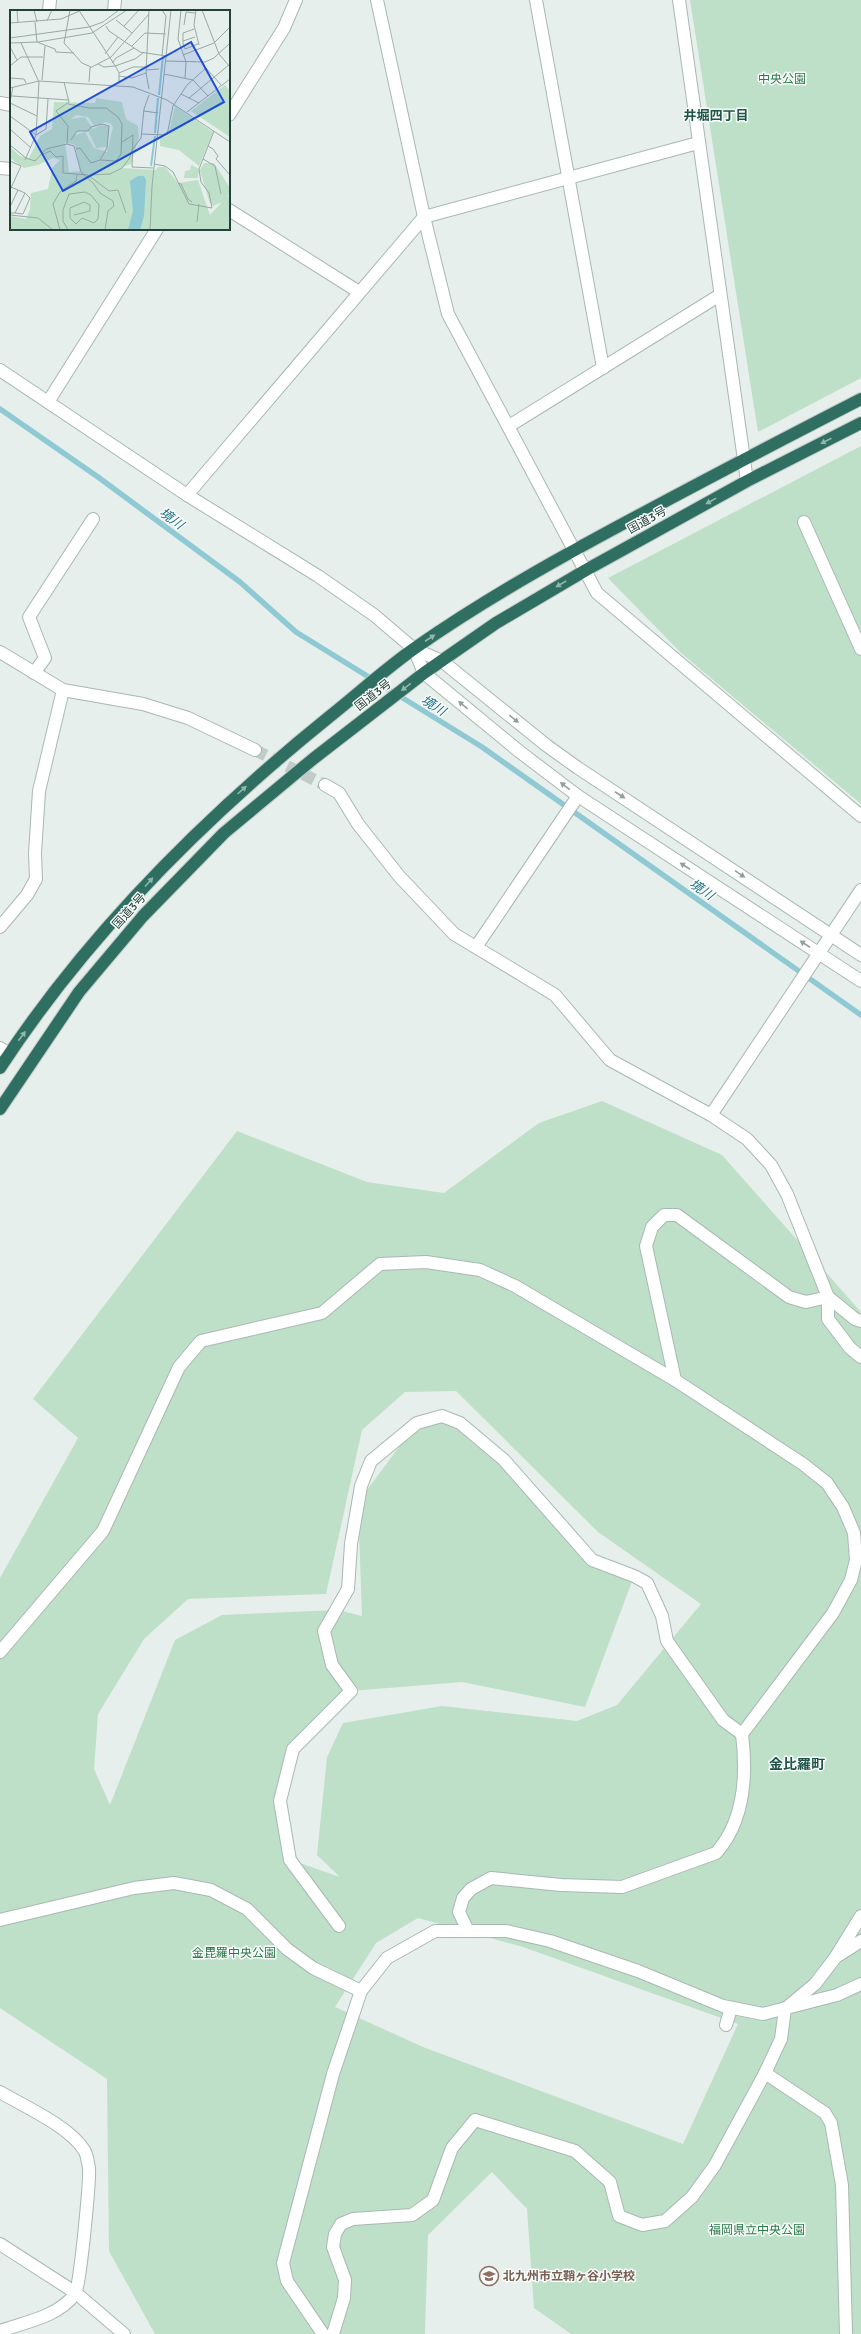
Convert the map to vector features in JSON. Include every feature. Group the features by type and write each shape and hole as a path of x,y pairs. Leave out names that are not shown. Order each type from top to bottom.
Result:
{"highway":[{"name":"国道3号","path":"0,1068 5,1051 74,968 160,869 198,831 281,757 414,649 496,595 575,549 744,459 861,399"},
{"name":"国道3号","path":"0,1109 79,992 108,955 186,870 224,833 313,759 424,673 496,622 586,570 747,481 861,423"}],"street":[{"path":"49,10 50,0"},
{"path":"114,10 115,0"},
{"path":"230,113 284,28 296,0"},
{"path":"377,0 424,217 448,314 575,549 597,593 861,816"},
{"path":"536,0 603,368"},
{"path":"679,0 698,143 747,481"},
{"path":"0,103 10,105"},
{"path":"187,495 424,217 698,143"},
{"path":"0,168 10,169"},
{"path":"230,211 359,292"},
{"path":"48,402 156,230"},
{"path":"508,426 720,296"},
{"path":"0,370 187,495 318,576 374,615 414,649 442,661 552,750 861,955"},
{"path":"34,673 45,658 29,617 93,519"},
{"path":"804,522 861,649"},
{"path":"414,649 424,673 520,752 578,796 861,981"},
{"path":"0,653 63,690 143,704 188,718 255,750"},
{"path":"0,927 27,895 36,878 35,853 38,791 63,690"},
{"path":"325,785 339,793 358,824 399,876 454,934 554,995 610,1060 711,1115 747,1139 771,1165 787,1194 828,1297 828,1319 850,1348 861,1357"},
{"path":"476,947 578,796"},
{"path":"711,1115 820,954 861,890"},
{"path":"675,1380 646,1246 652,1227 664,1215 677,1215 789,1297 806,1302 828,1297"},
{"path":"0,1652 103,1531 179,1367 201,1341 322,1313 380,1264 426,1262 480,1270 515,1286 675,1380 803,1464 827,1483 843,1507 854,1533 856,1560 851,1580 833,1613 742,1734 745,1760 737,1821 724,1844 716,1853 622,1887 491,1878 471,1889 463,1898 459,1912 468,1931"},
{"path":"828,1297 855,1319 861,1321"},
{"path":"339,1926 290,1860 280,1801 294,1749 351,1691 332,1665 324,1631 348,1589 351,1544 361,1486 371,1461 417,1422 442,1416 460,1423 504,1460 592,1560 634,1576 646,1583 662,1616 667,1641 723,1720 742,1734"},
{"path":"0,1920 134,1888 174,1883 181,1884 211,1890 247,1909 287,1949 313,1968 361,1991"},
{"path":"333,2334 344,2298 345,2280 333,2247 335,2234 341,2224 353,2219 412,2215 433,2200 452,2148 475,2120 575,2151 610,2182 619,2216 642,2225 665,2221 692,2197 715,2165 765,2073 781,2039 785,2009 815,1984 835,1958 861,1916"},
{"path":"323,2334 287,2281 283,2264 333,2074 361,1991 386,1958 435,1931 506,1930 550,1941 638,1971 731,2008 763,2014 837,1995 861,1984"},
{"path":"835,1958 861,1941"},
{"path":"726,2025 731,2008"},
{"path":"765,2073 825,2113 831,2124 842,2185 846,2334"},
{"path":"0,2092 70,2134 85,2151 89,2168 85,2229 76,2293 64,2306 46,2316 0,2331"},
{"path":"0,2244 76,2293 124,2334"}],"green space":[{"name":"中央公園","path":"690,0 861,0 861,378 758,432"},
{"path":"861,446 861,804 681,653 608,578"},
{"path":"602,1101 722,1155 861,1312 861,2334 571,2334 534,2308 527,2209 492,2172 428,2235 425,2334 155,2334 109,2251 107,2079 0,2008 0,1578 78,1438 33,1399 237,1131 367,1182 444,1193 539,1123","holes":["456,1391 598,1532 701,1604 617,1705 577,1721 442,1706 343,1723 327,1757 317,1855 340,1877 291,1860 280,1801 293,1749 351,1691 462,1682 585,1707 634,1576 592,1560 557,1520 460,1423 417,1423 358,1502 362,1616 338,1610 222,1615 175,1640 110,1805 94,1769 98,1714 144,1639 188,1599 326,1594 362,1430 405,1392","418,1918 523,1947 738,2024 683,2144 423,2047 335,2007 376,1943"]}],"waterway":[{"name":"境川","path":"0,409 98,477 240,582 296,632 482,747 861,1015"}],"tunnel":[{"path":"255,750 325,785"}],"place":[{"name":"北九州市立鞘ヶ谷小学校","path":"489,2276"}],"district":[{"name":"井堀四丁目","path":"716,115"},
{"name":"金比羅町","path":"797,1764"}],"park label":[{"name":"金毘羅中央公園","path":"234,1953"},
{"name":"福岡県立中央公園","path":"757,2230"}]}
